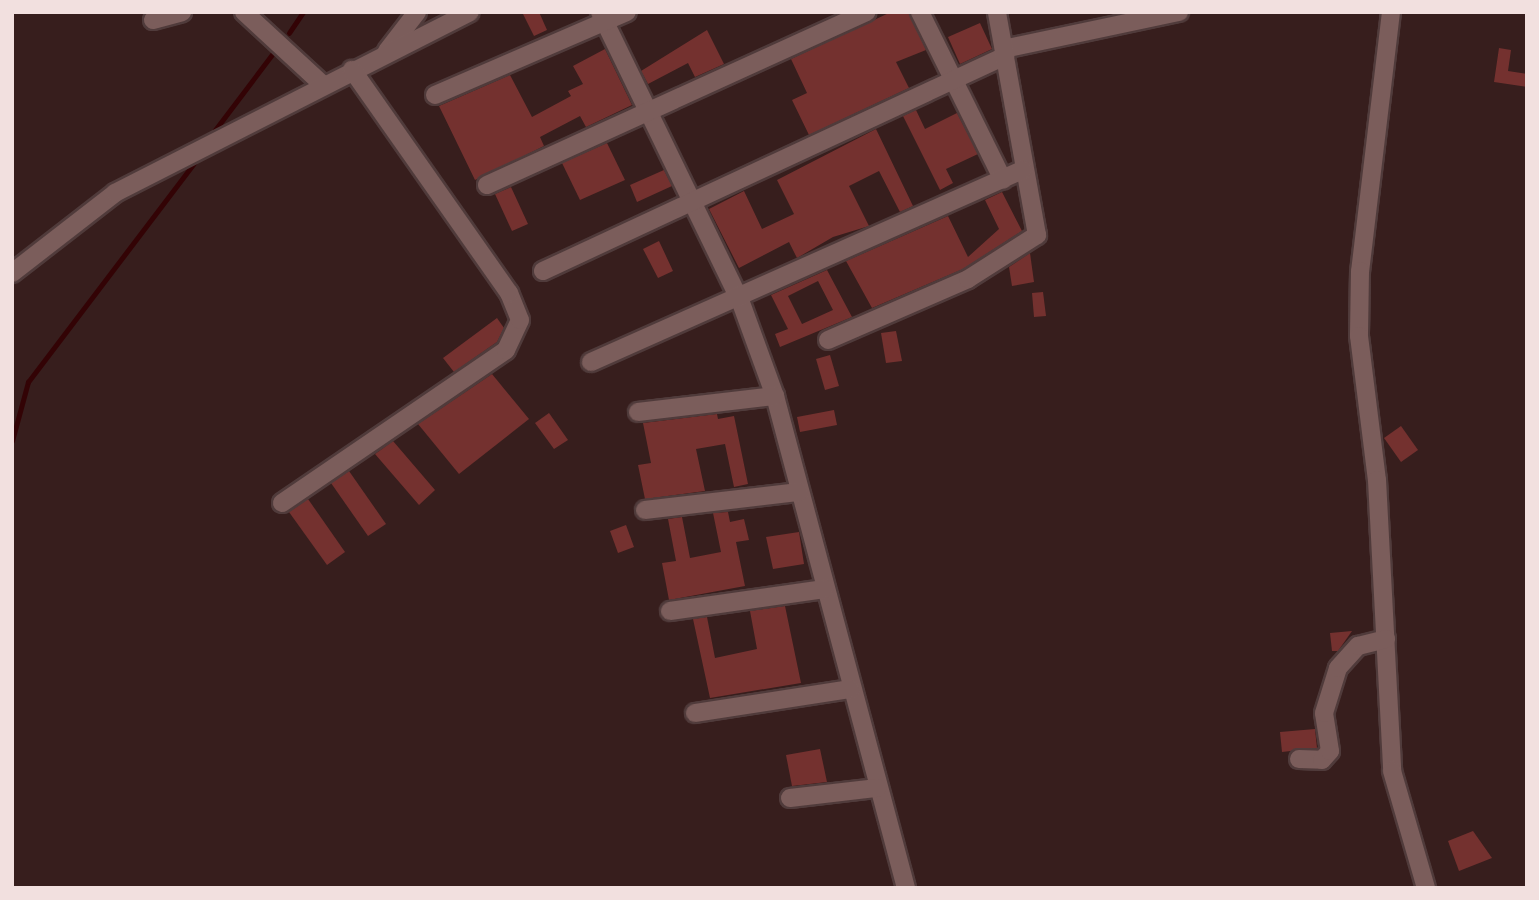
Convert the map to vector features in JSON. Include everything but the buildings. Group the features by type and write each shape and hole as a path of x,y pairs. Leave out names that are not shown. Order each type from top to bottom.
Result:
{"street":[{"path":"153,20 182,12"},
{"path":"244,12 322,84"},
{"path":"383,55 417,12"},
{"path":"12,273 115,193 322,84 470,12"},
{"path":"435,95 602,18 627,12"},
{"path":"487,185 648,115 866,12"},
{"path":"920,12 956,80 1003,180"},
{"path":"828,340 968,279 1037,235 1023,170 1006,52 997,12"},
{"path":"1391,12 1360,271 1359,336 1386,639 1392,771 1426,888"},
{"path":"543,271 690,208 956,80 1006,52 1170,13"},
{"path":"602,18 690,208 740,300 775,396 850,689 906,888"},
{"path":"282,503 506,350 520,320 494,271 352,69"},
{"path":"591,362 740,300 1023,170"},
{"path":"638,412 775,396"},
{"path":"645,510 799,492"},
{"path":"670,611 824,589"},
{"path":"1299,759 1322,760 1330,751 1324,713 1338,668 1358,646 1386,639"},
{"path":"695,713 850,689"},
{"path":"790,798 877,788"}],"waterway":[{"path":"289,33 303,12"},
{"path":"215,130 274,52"},
{"path":"12,441 28,382 196,161"}]}
